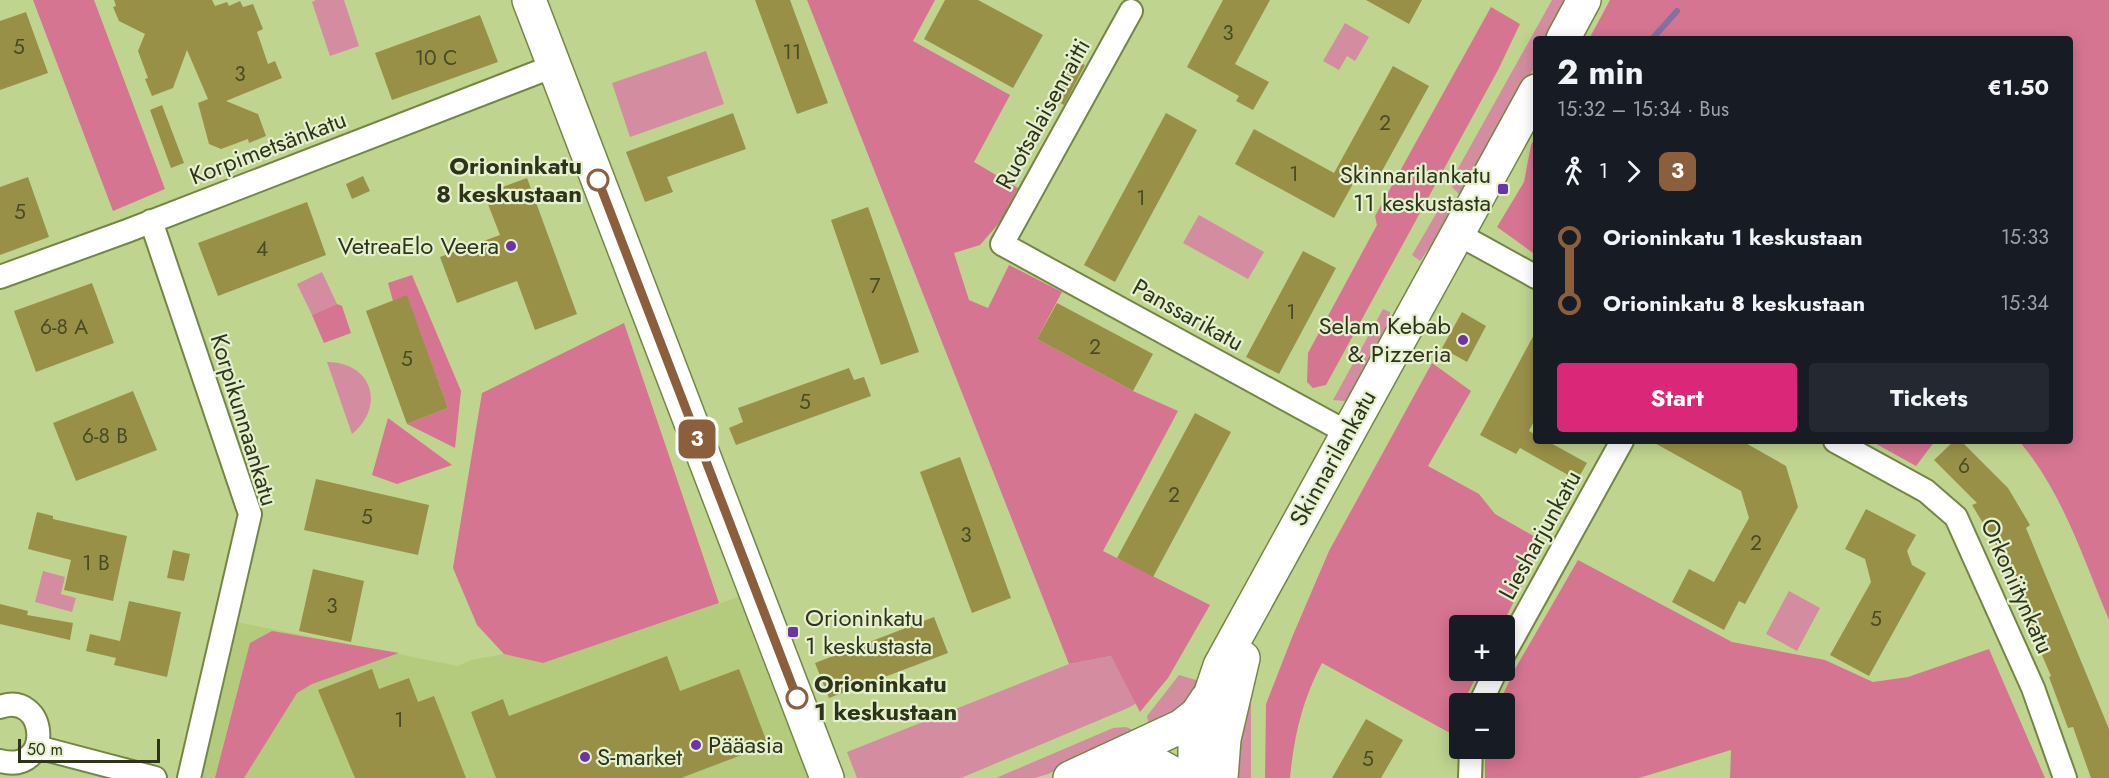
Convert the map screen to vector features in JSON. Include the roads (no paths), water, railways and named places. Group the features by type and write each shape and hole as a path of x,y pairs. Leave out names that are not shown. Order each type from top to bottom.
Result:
{"main road":[{"path":"529,0 827,778"},
{"path":"1565,36 1584,0"},
{"name":"Skinnarilankatu","path":"1184,751 1220,666 1269,574 1533,96"},
{"name":"Skinnarilankatu","path":"1221,778 1227,725 1238,672 1269,574"},
{"path":"1184,751 1227,725"},
{"path":"1070,778 1107,763 1146,741 1184,751 1216,778"},
{"path":"1181,778 1184,751"}],"street":[{"name":"Ruotsalaisenraitti","path":"1002,244 1131,11"},
{"name":"Korpimetsänkatu","path":"0,277 554,66"},
{"name":"Korpikunnaankatu","path":"151,221 250,514 189,778"},
{"path":"1458,234 1533,275"},
{"name":"Panssarikatu","path":"1002,244 1348,433"},
{"name":"Liesharjunkatu","path":"1515,634 1620,444"},
{"name":"Orkoniitynkatu","path":"1840,444 1926,491 1956,517 2033,688 2065,778"},
{"path":"0,707 14,705 30,713 39,729 36,747 32,754 20,762 0,761"},
{"path":"36,747 155,778"},
{"path":"1470,778 1471,759"}],"waterway":[{"path":"1655,36 1677,11"}],"place":[{"name":"Orioninkatu 8 keskustaan","path":"598,180"},
{"name":"Skinnarilankatu 11 keskustasta","path":"1503,189"},
{"name":"VetreaElo Veera","path":"511,246"},
{"name":"Selam Kebab & Pizzeria","path":"1463,340"},
{"name":"Orioninkatu 1 keskustasta","path":"793,632"},
{"name":"Orioninkatu 1 keskustaan","path":"797,698"},
{"name":"Pääasia","path":"696,745"},
{"name":"S-market","path":"585,757"}]}
